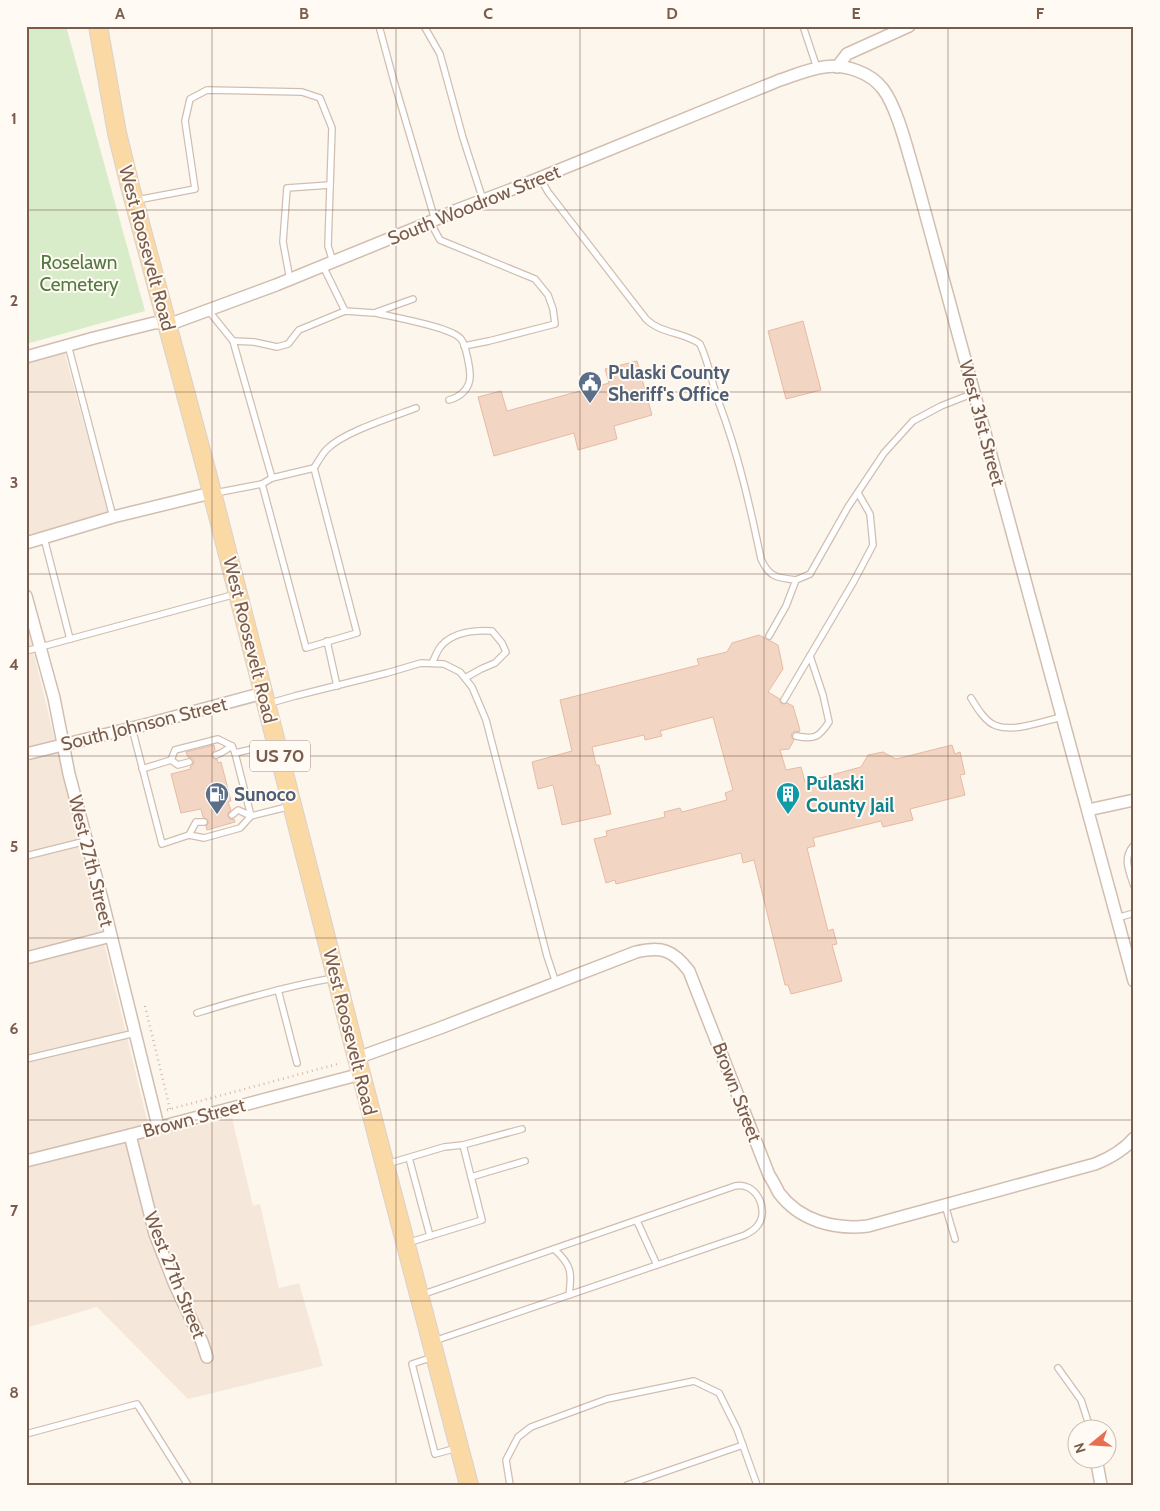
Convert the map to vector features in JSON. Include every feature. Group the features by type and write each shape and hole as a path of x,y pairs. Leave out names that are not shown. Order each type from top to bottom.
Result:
{"main road":[{"name":"West Roosevelt Road","path":"98,26 117,133 212,493 336,978 353,1065 384,1165 469,1485"}],"street":[{"path":"837,67 848,54 909,26"},
{"name":"South Woodrow Street","path":"26,357 154,323 176,322 290,280 780,80 817,68 837,67"},
{"name":"West 31st Street","path":"837,67 857,71 874,80 882,88 892,105 916,179 1088,810"},
{"path":"26,543 113,517 212,493"},
{"name":"West 27th Street","path":"26,596 54,698 69,774 158,1126"},
{"name":"South Johnson Street","path":"26,754 264,699"},
{"path":"1134,800 1088,810 1134,981"},
{"path":"26,958 111,936"},
{"name":"Brown Street","path":"26,1161 171,1123 353,1065 440,1028 636,952 651,948 663,950 674,955 682,961 692,977 769,1176 789,1203 811,1219 824,1224 853,1228 868,1226 1095,1164 1120,1151 1134,1138"},
{"name":"West 27th Street","path":"130,1135 155,1234 207,1357"},
{"path":"1098,1468 1101,1483"}],"lane":[{"path":"379,26 432,221 440,240 535,279 548,295 553,309 555,324 464,346"},
{"path":"424,26 440,54 463,138 483,200"},
{"path":"803,26 817,68"},
{"path":"134,200 195,189 185,121 190,98 208,90 302,92 320,98 332,128 328,264 345,311"},
{"path":"540,178 646,319 652,325 695,340 700,344 741,471 761,559 773,576 796,580 810,574 884,453 914,421 941,406 974,393"},
{"path":"290,280 283,242 287,188 330,185"},
{"path":"374,313 413,299"},
{"path":"208,310 233,341 272,478"},
{"path":"233,341 254,342 277,347 288,344 300,330 345,311 374,313 409,320 455,333 462,340 470,376 468,386 458,398 449,400"},
{"path":"68,345 113,517"},
{"path":"212,493 262,484 272,478 314,468 327,449 338,440 416,408"},
{"path":"262,484 306,648 357,633 314,468"},
{"path":"784,700 873,546 870,514 858,493"},
{"path":"44,538 70,640"},
{"path":"769,636 786,606 796,580"},
{"path":"26,651 238,594"},
{"path":"432,663 441,646 454,636 480,630 492,631 502,642 506,652 495,663 465,678"},
{"path":"327,641 337,686"},
{"path":"796,736 816,737 824,731 829,722 823,695 810,656"},
{"path":"264,699 337,686 421,663 444,664 460,672 472,686 486,720 547,956 556,983"},
{"path":"972,698 986,719 996,726 1024,726 1062,717"},
{"path":"132,728 162,844 189,835 204,838 240,828 251,816 292,806"},
{"path":"171,760 175,750 218,738 232,746 251,816"},
{"path":"235,753 276,743"},
{"path":"216,755 232,746"},
{"path":"142,768 171,760"},
{"path":"171,760 178,765 189,762"},
{"path":"230,808 251,816"},
{"path":"232,815 238,810"},
{"path":"189,835 196,822 203,819"},
{"path":"26,856 86,841"},
{"path":"1134,845 1128,853 1126,861 1134,886"},
{"path":"1117,918 1134,913"},
{"path":"197,1012 278,990 336,978"},
{"path":"278,990 297,1063"},
{"path":"26,1059 135,1033"},
{"path":"384,1165 522,1129"},
{"path":"405,1244 482,1220 463,1145"},
{"path":"409,1158 430,1236"},
{"path":"471,1177 525,1161"},
{"path":"419,1296 739,1185 749,1187 757,1195 762,1212 758,1225 745,1235 569,1295 433,1349 412,1364 435,1454 459,1447"},
{"path":"945,1205 955,1239"},
{"path":"637,1221 657,1265"},
{"path":"554,1249 565,1259 569,1267 571,1278 569,1295"},
{"path":"1058,1368 1081,1400 1087,1418"},
{"path":"510,1485 506,1460 518,1437 531,1427 607,1399 694,1381 719,1393 737,1429 757,1485"},
{"path":"26,1434 137,1404 188,1485"},
{"path":"627,1485 743,1446"}],"path":[{"path":"145,1006 170,1109 171,1123"},
{"path":"155,1113 305,1074 353,1065"}],"shaded area":[{"path":"64,351 109,515 26,539 26,361"},
{"path":"26,621 151,1136 232,1118 253,1206 260,1204 279,1288 299,1283 323,1366 188,1399 97,1307 26,1328"}],"green space":[{"name":"Roselawn Cemetery","path":"26,26 66,26 145,311 26,344"}],"building":[{"path":"803,321 821,390 786,399 768,331"},
{"name":"Pulaski County Sheriff's Office","path":"637,361 652,415 614,426 617,439 578,450 574,433 494,456 478,397 501,391 507,411 609,383 605,369"},
{"name":"Pulaski County Jail","path":"759,635 778,645 783,669 768,692 780,699 782,704 787,703 793,706 800,730 799,732 795,731 792,733 791,737 794,740 789,749 780,750 786,770 801,767 805,782 861,767 868,755 883,752 896,759 952,745 955,754 960,752 965,774 960,775 965,795 910,809 913,820 883,827 881,821 813,838 815,846 807,848 828,931 833,929 837,944 832,945 842,981 791,994 788,985 785,985 754,860 743,863 741,853 616,884 615,880 606,883 594,839 607,836 606,831 665,817 664,812 680,808 682,812 727,800 725,793 733,790 713,717 660,731 662,736 645,740 644,735 592,747 596,765 599,765 611,814 562,825 553,785 538,789 532,762 572,751 560,700 699,665 697,659 727,652 732,643"},
{"path":"214,745 215,750 212,756 214,759 217,759 218,763 221,762 231,801 228,802 231,810 228,816 230,819 234,819 235,822 207,830 208,820 203,817 201,809 181,813 171,774 191,769 190,767 194,761 188,757 186,752"}],"place":[{"name":"Pulaski County Sheriff's Office","path":"590,404"},
{"name":"Sunoco","path":"217,815"},
{"name":"Pulaski County Jail","path":"788,815"}]}
